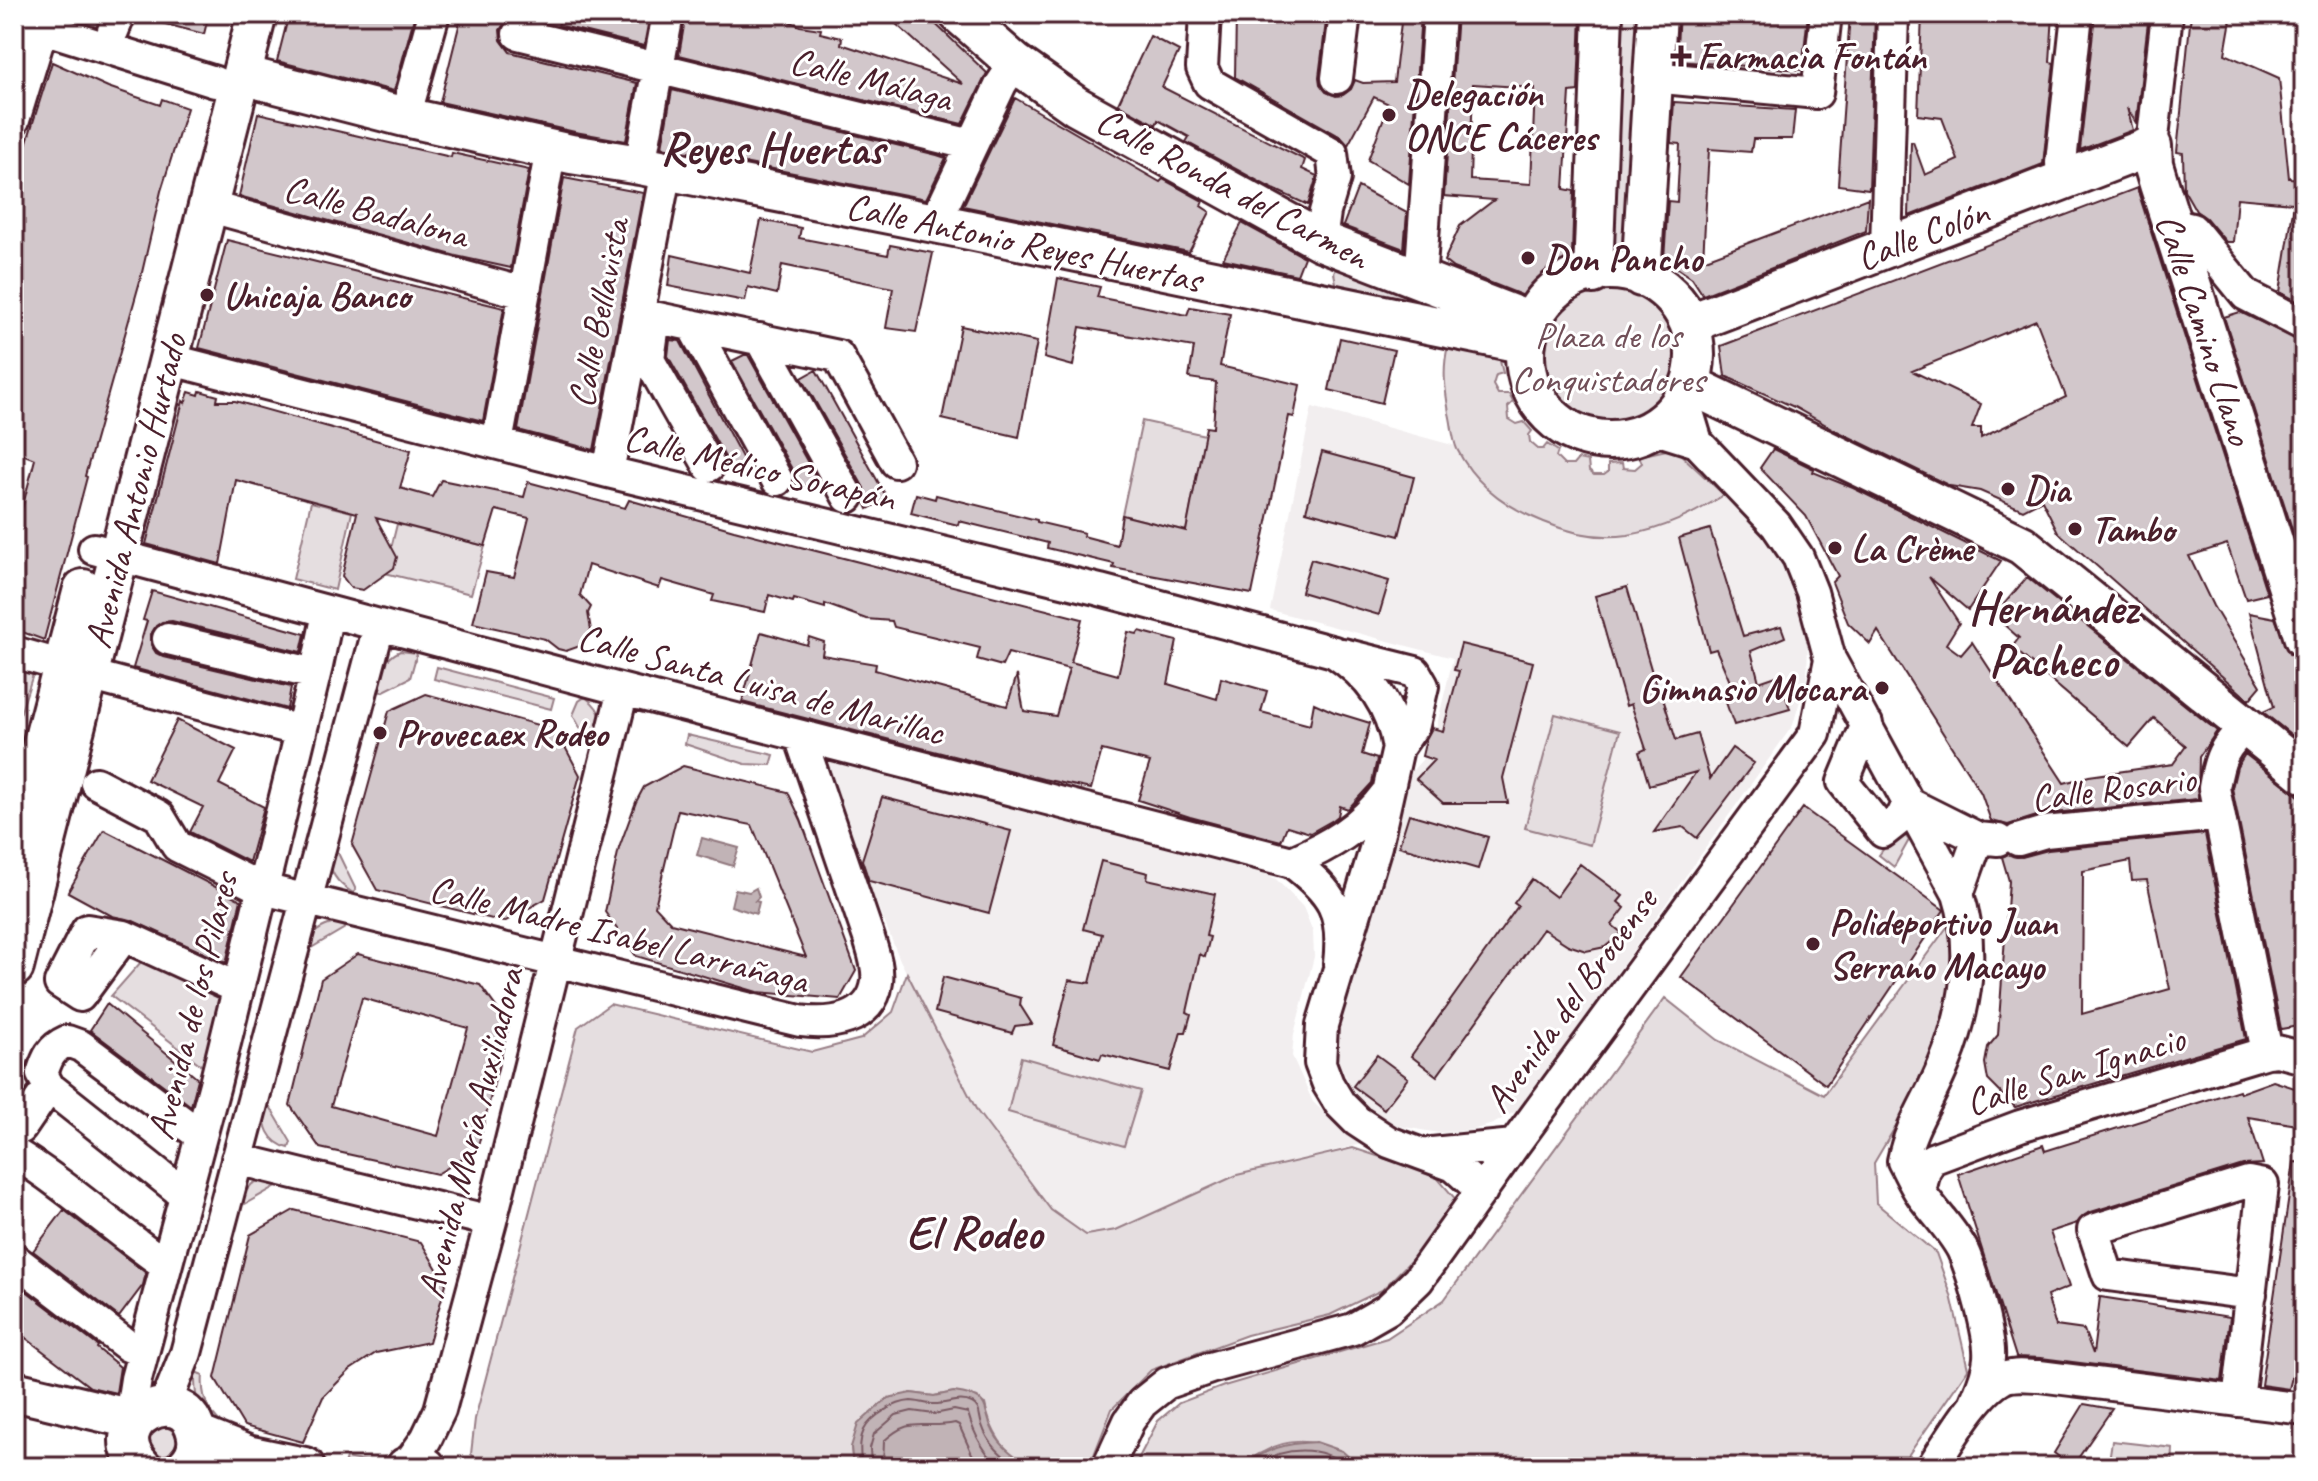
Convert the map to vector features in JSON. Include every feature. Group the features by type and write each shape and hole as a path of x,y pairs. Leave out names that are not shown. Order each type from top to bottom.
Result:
{"main road":[{"name":"Avenida Antonio Hurtado","path":"106,552 168,359 207,206 234,14"},
{"name":"Avenida Antonio Hurtado","path":"14,853 76,671 226,75 257,14"},
{"name":"Calle Ronda del Carmen","path":"959,14 1006,51 1079,99 1321,241 1420,281 1528,333"},
{"path":"1593,274 1603,14"},
{"path":"1641,277 1657,14"},
{"name":"Calle Antonio Reyes Huertas","path":"226,75 551,149 1528,333"},
{"name":"Calle Colón","path":"1691,323 2152,146"},
{"name":"Calle Camino Llano","path":"2152,146 2153,164 2171,224 2304,638"},
{"path":"1627,272 1641,277 1672,294 1691,323 1694,375 1687,392 1672,414 1639,435 1594,439 1575,433 1557,422 1531,388 1525,366 1528,333 1546,298 1559,287 1593,274 1627,272"},
{"path":"1687,392 2022,545 2304,773"},
{"name":"Avenida Antonio Hurtado","path":"14,967 72,748 76,671"},
{"path":"14,1391 162,1444"},
{"path":"14,1411 162,1444 247,1455 305,1467"},
{"path":"406,1467 426,1467"}],"street":[{"path":"405,117 434,14"},
{"name":"Calle Bellavista","path":"608,472 647,316 658,67 668,14"},
{"path":"1205,14 1202,68 1209,83 1332,153 1335,178 1321,241"},
{"path":"1337,78 1345,14"},
{"path":"1420,281 1439,14"},
{"path":"1653,77 1817,93 1826,14"},
{"path":"1886,248 1893,14"},
{"path":"2062,181 2061,162 2077,14"},
{"name":"Calle Camino Llano","path":"2152,146 2167,14"},
{"path":"38,21 226,75"},
{"path":"38,21 116,23 226,75"},
{"path":"14,120 38,21"},
{"name":"Calle Málaga","path":"518,34 972,145"},
{"path":"935,223 1001,84 1006,51"},
{"path":"497,443 551,149"},
{"name":"Calle Badalona","path":"207,206 524,293"},
{"path":"2171,224 2192,229 2246,295 2304,325"},
{"path":"709,466 649,360 647,316 838,356 896,462"},
{"path":"692,325 777,480"},
{"path":"760,339 848,497"},
{"name":"Calle Médico Sorapán","path":"168,359 608,472 1100,590 1415,672 1423,686 1414,725 1398,748"},
{"name":"Avenida del Brocense","path":"1687,392 1697,442"},
{"name":"Avenida del Brocense","path":"1113,1456 1142,1403 1167,1383 1210,1368 1353,1329 1388,1309 1418,1280 1815,734 1830,659 1812,592 1798,557 1776,525 1697,442 1652,428"},
{"name":"Calle Santa Luisa de Marillac","path":"106,552 328,613 1292,862 1324,891 1335,909 1341,930 1339,964"},
{"name":"Avenida de los Pilares","path":"162,1444 133,1398 142,1352 201,1136 328,613"},
{"path":"162,1444 170,1393 186,1353 379,626"},
{"path":"168,639 315,674"},
{"path":"14,652 301,731"},
{"name":"Calle Médico Sorapán","path":"1334,652 1353,665 1380,695 1395,729 1398,748"},
{"path":"1830,659 1958,894 1966,918 1969,954 1962,1009 1944,1065 1907,1140 1903,1161 1920,1192 1963,1251 1990,1355 1988,1370 1974,1405"},
{"name":"Avenida María Auxiliadora","path":"406,1467 426,1439 440,1410 494,1210 623,690"},
{"path":"1867,724 1843,782 1883,832 1902,817 1908,803"},
{"path":"2246,727 2234,737 2219,759 2214,788 2219,815 2288,1052"},
{"name":"Calle Madre Isabel Larrañaga","path":"96,783 159,816 177,846 263,889 822,1024 840,1022 864,1007 877,985 875,959 800,736"},
{"path":"56,807 83,799 96,783 93,769 84,756 72,748"},
{"path":"1398,748 1376,846 1321,1034 1320,1063 1340,1104 1372,1132 1389,1142 1444,1160 1462,1170 1482,1191"},
{"path":"1292,862 1344,836 1376,808 1388,792"},
{"path":"1908,803 1998,839 1958,894"},
{"name":"Calle Rosario","path":"1998,839 2219,815"},
{"path":"124,936 238,988"},
{"path":"185,1195 49,1087 42,1074 47,1058 55,1046 67,1041 81,1046 201,1136"},
{"name":"Calle San Ignacio","path":"1920,1192 1925,1170 1932,1159 1945,1153 2020,1126 2288,1052"},
{"path":"49,1087 18,1141 44,1171 130,1241 166,1265"},
{"path":"1425,1154 1514,1145"},
{"path":"240,1150 494,1210"},
{"path":"2238,1401 2251,1294 2263,1185 2248,1182 2093,1230 2108,1275 2251,1294"},
{"path":"14,1259 128,1346 142,1352"},
{"path":"1986,1332 2000,1357 2031,1376"},
{"path":"1932,1467 1974,1405 2001,1379 2031,1376 2304,1409"},
{"name":"Avenida María Auxiliadora","path":"440,1410 439,1443 444,1467"}],"shaded area":[{"path":"1312,407 1456,446 1466,463 1626,535 1668,525 1724,495 1774,547 1791,575 1802,606 1808,641 1807,676 1793,725 1520,1109 1493,1124 1472,1130 1438,1133 1399,1126 1383,1119 1364,1104 1350,1085 1331,1045 1412,771 1431,750 1453,658 1270,610"},
{"path":"827,761 1263,873 1276,879 1303,907 1313,932 1314,957 1294,1034 1292,1056 1313,1102 1349,1136 1369,1142 1237,1175 1116,1230 1086,1236 1051,1210 977,1111 900,960 856,853"}],"green space":[{"path":"1611,14 1644,14 1631,254 1605,253"},
{"path":"1343,253 1442,295 1433,320 1338,293 1334,273"},
{"name":"Plaza de los Conquistadores","path":"1608,290 1634,295 1656,310 1671,332 1676,358 1671,384 1656,406 1634,421 1608,426 1582,421 1560,406 1545,384 1540,358 1545,332 1560,310 1582,295"},
{"path":"1448,346 1499,357 1503,373 1496,375 1493,385 1498,394 1509,394 1513,402 1508,407 1509,419 1517,424 1524,422 1532,431 1530,442 1538,449 1543,449 1547,444 1558,451 1556,457 1564,465 1573,465 1578,459 1588,461 1589,471 1594,475 1604,475 1608,472 1608,464 1622,463 1623,468 1635,469 1642,463 1639,456 1671,449 1676,450 1724,495 1666,525 1617,536 1575,532 1518,510 1494,494 1473,474 1457,449 1445,387"},
{"path":"1142,421 1205,435 1186,531 1122,515"},
{"path":"311,502 352,512 335,590 293,579"},
{"path":"397,524 485,546 471,594 385,573"},
{"path":"400,651 417,653 410,678 382,692 374,691 386,663"},
{"path":"14,664 34,671 14,733"},
{"path":"437,667 554,698 551,709 434,679"},
{"path":"585,697 597,709 602,721 597,751 592,749 573,715 579,701"},
{"path":"1555,714 1620,731 1590,845 1525,828"},
{"path":"687,735 774,755 771,765 745,764 685,744"},
{"path":"1896,833 1903,833 1909,840 1894,867 1879,855"},
{"path":"331,852 338,853 356,890 353,893 334,876 330,865"},
{"path":"1953,919 1953,990 1926,1075 1874,1163 1876,1203 1936,1253 1951,1295 1968,1369 1900,1467 1360,1467 1324,1446 1299,1442 1273,1447 1239,1467 1134,1467 1158,1421 1179,1403 1224,1386 1387,1338 1444,1300 1665,998 1718,1040 1824,1095"},
{"path":"343,921 345,928 311,948 306,944 322,928"},
{"path":"148,954 227,996 205,1068 111,996"},
{"path":"907,973 977,1111 1051,1210 1086,1235 1116,1230 1237,1175 1353,1148 1435,1175 1458,1202 1428,1243 1382,1290 1330,1315 1247,1335 1151,1370 1112,1409 1092,1460 1106,1467 1046,1468 1021,1462 1000,1441 990,1423 985,1404 954,1392 934,1396 911,1393 851,1447 853,1467 484,1467 471,1454 475,1419 578,1027 610,1004 812,1052 861,1039 893,1012"},
{"path":"1021,1057 1141,1091 1124,1146 1008,1112"},
{"path":"265,1106 271,1108 291,1142 289,1148 276,1142 268,1132"},
{"path":"264,1178 280,1184 245,1204 240,1198 252,1184"},
{"path":"195,1372 203,1375 204,1396 211,1412 238,1439 203,1414 197,1398"},
{"path":"163,1427 173,1431 177,1441 173,1451 163,1455 153,1451 149,1441 153,1431"},
{"path":"426,1428 388,1466 344,1465 346,1458 371,1460 390,1455"},
{"path":"2112,1441 2173,1448 2172,1467 2108,1467"}],"water":[{"path":"702,838 739,848 733,866 697,855"},
{"path":"756,888 759,897 755,901 759,902 756,914 731,906 735,889 749,892"},
{"path":"954,1392 982,1402 997,1438 1032,1467 853,1467 851,1447 858,1424 888,1398 911,1393 934,1396"},
{"path":"1316,1442 1342,1451 1360,1467 1243,1467 1277,1448"}],"building":[{"path":"151,14 209,14 204,34 150,20"},
{"path":"289,14 415,14 394,91 277,61"},
{"path":"462,14 519,14 506,21 500,30 501,40 510,52 637,83 626,141 440,102"},
{"path":"563,14 650,14 644,46 558,25"},
{"path":"686,14 783,14 782,18 800,26 821,29 820,33 842,38 841,44 963,84 885,14 925,14 987,73 962,124 679,55"},
{"path":"1236,14 1327,14 1319,77 1326,92 1336,96 1351,89 1355,80 1363,83 1394,82 1402,14 1421,14 1409,184 1368,160 1389,104 1374,97 1348,145 1341,137 1235,77"},
{"path":"1457,14 1534,21 1535,14 1581,14 1578,91 1570,92 1564,189 1574,191 1572,254 1524,296 1453,268 1444,261 1460,226 1494,200 1444,196","holes":["1473,84 1535,88 1531,184 1470,180"]},
{"path":"1679,14 1808,14 1802,70 1676,61"},
{"path":"1850,14 1875,14 1869,189 1838,185"},
{"path":"1922,14 2053,14 2050,62 2054,63 2043,164 1909,216 1911,142 1925,175 1958,160 1942,118 1918,115"},
{"path":"2095,14 2149,14 2136,123 2127,108 2133,130 2080,150"},
{"path":"2191,14 2232,14 2225,54 2279,78 2289,178 2304,179 2304,204 2237,198 2233,242 2226,242 2196,211 2184,190 2183,153 2177,152"},
{"path":"1150,36 1179,51 1162,87 1305,160 1302,169 1317,176 1308,205 1186,142 1189,137 1158,120 1156,125 1118,104"},
{"path":"52,62 108,87 160,105 162,99 187,108 161,191 44,640 14,629 14,539 35,459 14,451 14,183"},
{"path":"672,90 946,158 926,199 662,147"},
{"path":"1015,98 1160,182 1163,179 1203,201 1201,206 1210,212 1189,252 963,206"},
{"path":"1674,102 1795,110 1792,139 1753,139 1751,152 1709,149 1703,260 1868,198 1866,231 1703,295 1692,278 1664,259 1668,201 1677,202 1680,144 1671,143"},
{"path":"258,113 451,157 452,153 529,170 511,268 456,256 239,196"},
{"path":"564,178 643,193 594,450 518,430"},
{"path":"1358,187 1407,213 1404,249 1343,226"},
{"path":"2137,188 2267,594 2246,599 2227,544 2189,556 2213,606 2261,686 2249,700 2058,532 2042,500 2023,510 1980,491 1950,486 1794,407 1725,376 1721,346","holes":["2036,320 2066,397 1981,438 1981,428 1972,428 1981,404 1912,371"]},
{"path":"2294,204 2304,205 2304,305 2280,292"},
{"path":"761,220 801,228 799,238 888,255 890,245 933,253 916,332 886,328 893,288 782,265 777,294 748,287 745,301 668,286 672,255 750,273"},
{"path":"1242,223 1304,257 1297,275 1223,259"},
{"path":"227,240 504,308 483,421 199,348"},
{"path":"1058,278 1100,287 1097,297 1187,315 1190,307 1230,314 1220,366 1300,385 1294,417 1289,416 1252,594 1113,568 1114,564 1047,548 1048,543 959,521 958,525 911,513 916,494 935,499 936,495 1037,520 1117,545 1122,515 1186,531 1206,427 1213,428 1216,382 1189,378 1194,347 1080,327 1073,366 1044,358"},
{"path":"2240,312 2304,343 2304,566 2224,317"},
{"path":"961,326 1037,342 1019,437 942,419"},
{"path":"1340,338 1394,350 1382,403 1329,390"},
{"path":"670,340 680,341 745,463 728,472 725,457 668,356"},
{"path":"748,355 817,479 798,490 793,471 732,361"},
{"path":"816,370 887,498 868,509 864,488 802,378"},
{"path":"200,391 218,396 217,401 235,401 411,450 400,488 432,497 441,480 524,497 528,482 625,508 629,500 1082,619 1071,662 1118,675 1128,632 1137,634 1139,631 1177,641 1168,684 1217,699 1221,678 1267,691 1261,712 1310,725 1314,703 1370,723 1362,754 1377,759 1372,783 1348,809 1340,806 1338,816 1333,820 1310,833 1287,826 1281,841 1138,800 1150,762 1102,750 1091,789 742,702 761,632 807,645 809,637 824,642 822,655 876,664 875,670 1007,706 1017,675 1024,711 1056,716 1069,669 1008,653 1002,666 977,659 980,648 894,627 892,621 866,619 825,604 825,608 769,595 765,612 712,601 714,595 662,580 659,588 588,565 580,595 591,607 588,613 591,630 583,645 566,651 545,639 473,623 486,572 514,577 529,518 496,510 485,546 376,518 397,557 394,568 363,590 351,588 342,576 357,513 236,480 220,564 146,544 183,401 185,403 189,392 199,395"},
{"path":"1773,449 1814,469 1813,472 1853,488 2001,561 1968,610 1929,577 1959,623 1946,644 1961,655 1972,642 2064,783 2089,776 2173,764 2186,746 2154,718 2129,747 2012,647 2019,638 1994,616 2027,577 2217,731 2199,757 2198,799 2043,814 2008,825 1991,821 1981,793 1878,631 1870,644 1848,623 1832,582 1838,576 1806,516 1760,468"},
{"path":"1322,452 1414,477 1399,536 1306,511"},
{"path":"1710,529 1743,636 1781,626 1785,637 1751,651 1759,682 1779,675 1790,709 1734,725 1723,694 1734,691 1716,649 1709,651 1679,538"},
{"path":"1311,559 1389,581 1379,615 1301,592"},
{"path":"1627,587 1658,693 1661,692 1676,740 1697,734 1710,779 1732,748 1754,763 1697,838 1683,827 1654,832 1696,772 1649,785 1639,752 1646,749 1631,704 1626,706 1595,596"},
{"path":"152,591 305,634 301,652 172,621 162,622 151,634 151,645 156,653 164,657 291,687 287,709 133,668"},
{"path":"2249,613 2275,618 2289,654 2303,659 2297,660 2304,679 2304,745 2263,712 2274,707"},
{"path":"1461,644 1533,662 1503,778 1508,803 1443,803 1416,779 1434,760 1422,756 1432,728 1443,731 1459,671 1454,670"},
{"path":"426,694 556,730 580,775 545,899 504,922 377,890 352,845 389,711"},
{"path":"177,720 236,750 219,784 264,807 249,862 190,832 203,807 147,780"},
{"path":"2245,754 2304,800 2304,1025 2281,1029 2232,788 2237,767"},
{"path":"683,766 788,792 856,971 840,999 757,992 636,956 605,912 619,848 644,787","holes":["678,810 752,825 806,957 671,923 655,906"]},
{"path":"882,797 1011,831 989,913 869,881 862,860"},
{"name":"Polideportivo Juan Serrano Macayo","path":"1803,808 1944,910 1826,1085 1681,977"},
{"path":"1409,814 1488,837 1478,869 1399,846"},
{"path":"104,830 241,900 226,963 131,920 112,916 68,892"},
{"path":"2205,834 2246,1039 2015,1107 1988,1080 1985,1063 1988,1047 1998,1035 2009,881 2002,857 2008,854 2022,857 2048,850","holes":["2130,861 2132,881 2147,880 2170,989 2082,1014 2083,871"]},
{"path":"1101,861 1148,873 1147,879 1215,894 1206,936 1210,937 1205,957 1200,954 1187,1012 1191,1014 1186,1032 1181,1032 1170,1071 1102,1054 1100,1059 1053,1045 1069,980 1090,983 1102,934 1083,929"},
{"path":"1580,864 1623,896 1618,902 1625,908 1612,925 1622,933 1605,947 1586,951 1568,945 1543,929 1437,1076 1411,1056 1518,906 1514,903 1532,879 1556,897"},
{"path":"358,954 480,985 509,1025 477,1150 437,1174 320,1148 290,1105 321,979","holes":["362,998 468,1028 438,1136 331,1106"]},
{"path":"943,977 1021,998 1020,1005 1032,1024 1015,1026 1012,1033 935,1012"},
{"path":"107,1004 198,1079 191,1106 90,1030"},
{"path":"1377,1055 1408,1078 1384,1109 1353,1086"},
{"path":"2273,1081 2304,1091 2304,1126 2248,1117 2263,1164 2243,1165 2088,1213 2077,1223 2050,1232 2069,1287 2047,1296 2056,1326 2084,1330 2093,1354 2100,1297 2230,1317 2222,1381 2016,1357 1958,1174 2043,1145 2045,1151"},
{"path":"2294,1162 2304,1163 2304,1380 2292,1377 2289,1389 2261,1385"},
{"path":"64,1210 146,1273 143,1285 119,1317 33,1251"},
{"path":"294,1210 421,1242 446,1284 429,1342 376,1353 350,1370 323,1397 303,1442 244,1426 215,1378 250,1235"},
{"path":"25,1290 98,1346 120,1367 116,1393 90,1387 14,1329 14,1305"},
{"path":"2084,1404 2112,1409 2072,1467 2054,1453"}],"place":[{"name":"Farmacia Fontán","path":"1681,56"},
{"name":"Delegación ONCE Cáceres","path":"1389,115"},
{"name":"Don Pancho","path":"1528,258"},
{"name":"Unicaja Banco","path":"207,295"},
{"name":"Dia","path":"2008,489"},
{"name":"Tambo","path":"2075,529"},
{"name":"La Crème","path":"1835,548"},
{"name":"Gimnasio Mocara","path":"1882,688"},
{"name":"Provecaex Rodeo","path":"380,733"},
{"name":"Polideportivo Juan Serrano Macayo","path":"1813,944"}],"district":[{"name":"Reyes Huertas","path":"772,148"},
{"name":"Hernández Pacheco","path":"2053,634"},
{"name":"El Rodeo","path":"974,1232"}]}
